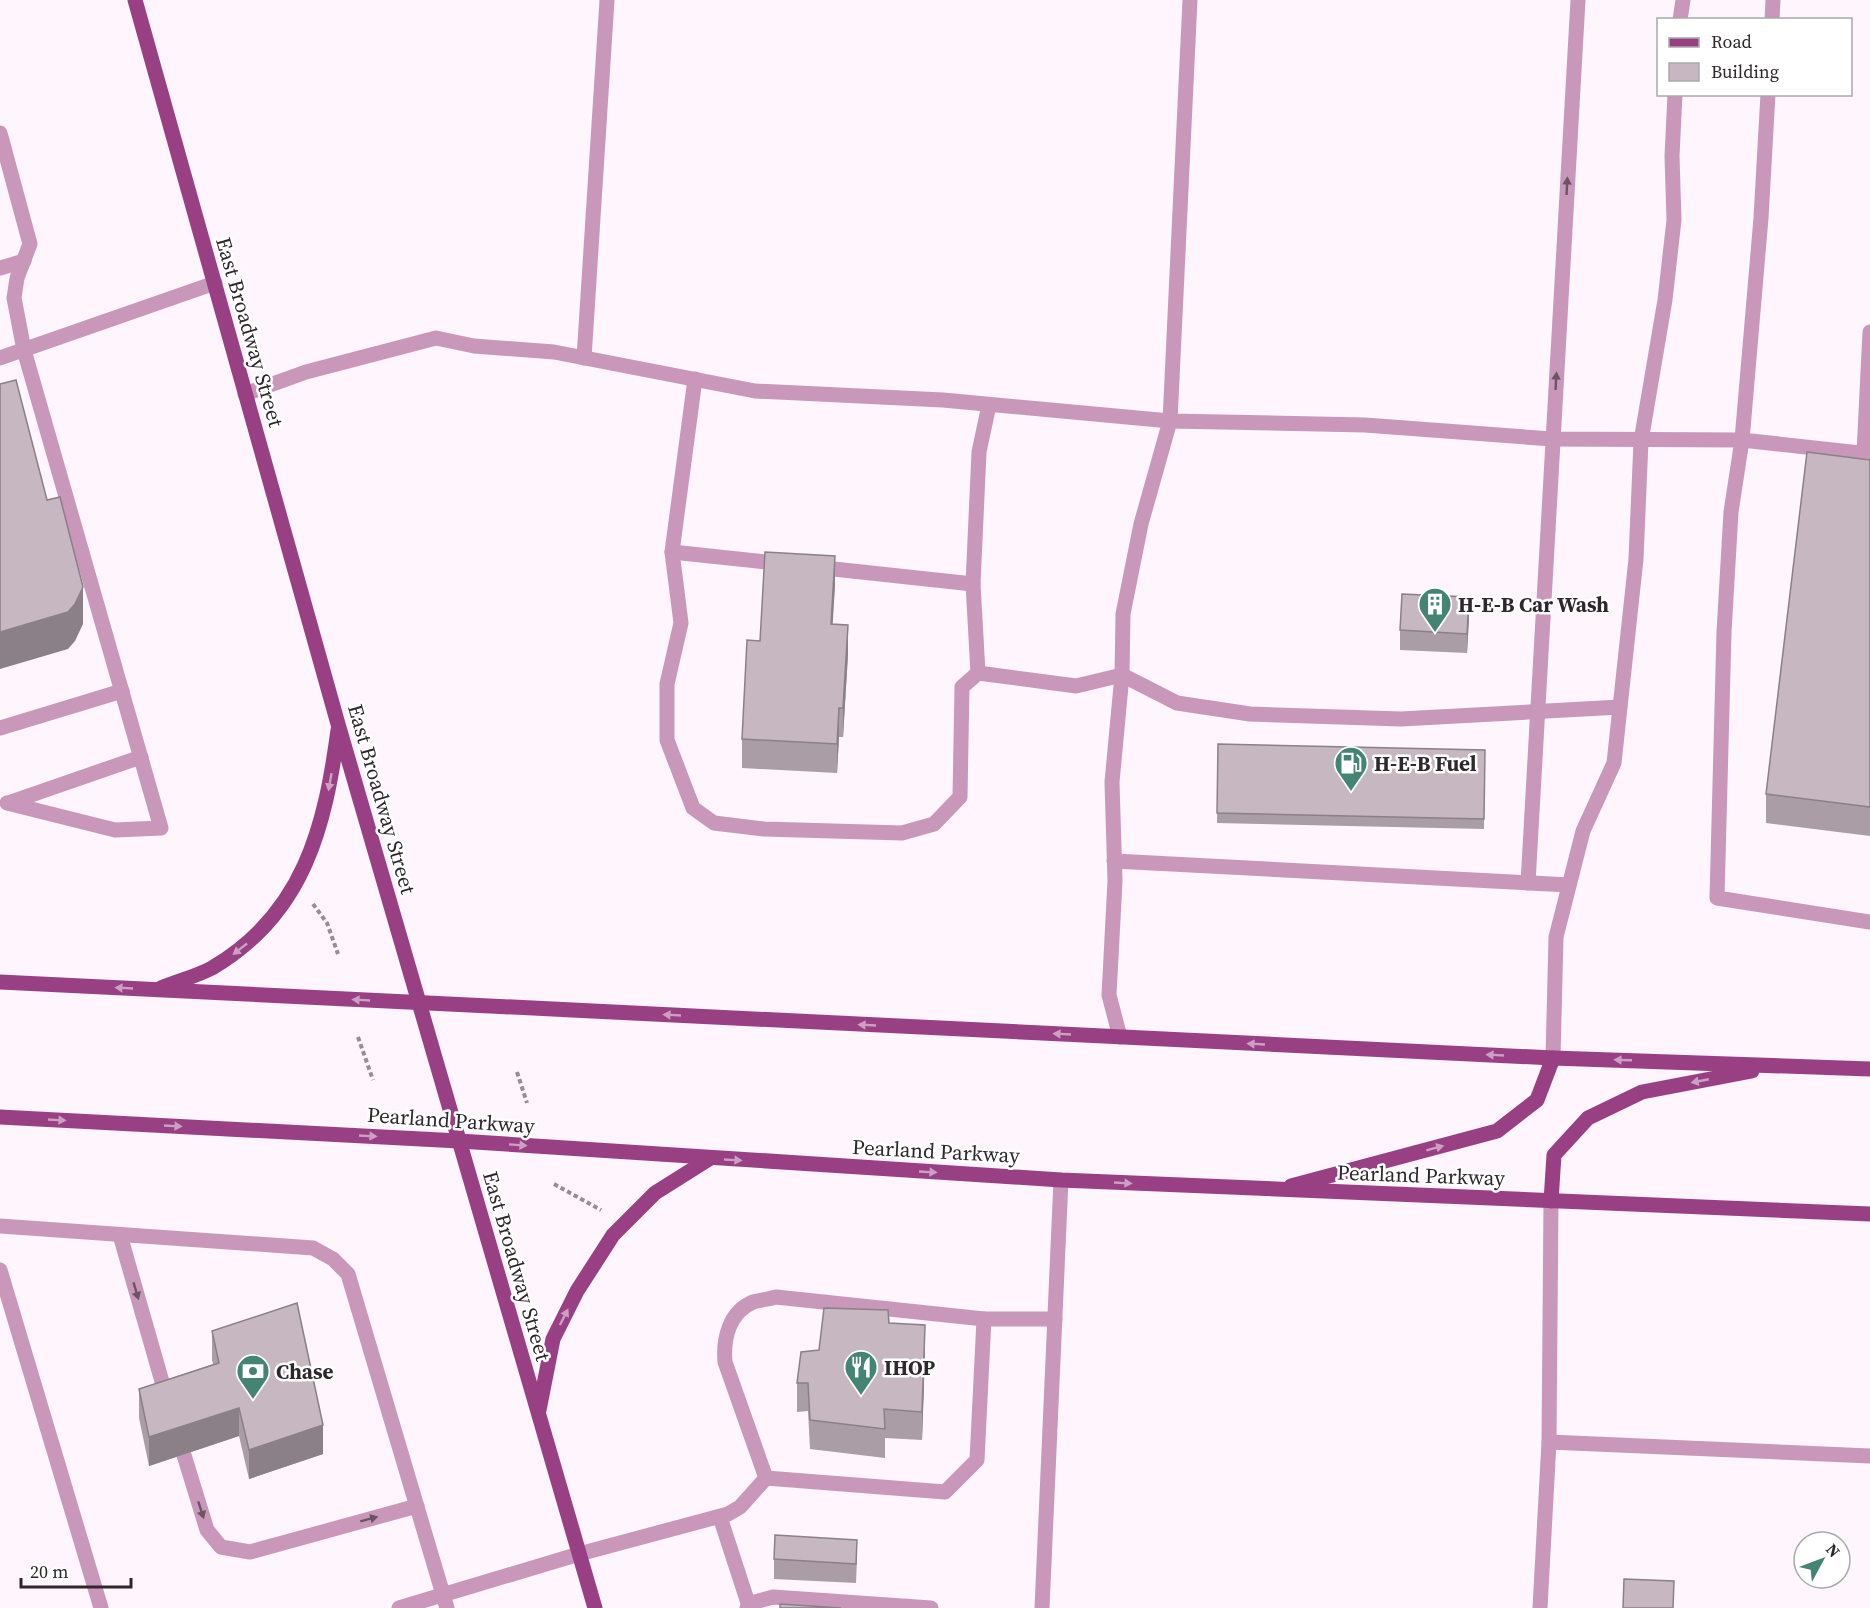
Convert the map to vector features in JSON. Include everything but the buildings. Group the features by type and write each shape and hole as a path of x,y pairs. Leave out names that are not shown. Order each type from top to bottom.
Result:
{"main road":[{"name":"East Broadway Street","path":"135,0 338,724 595,1608"},
{"path":"156,990 210,969 239,950 267,926 312,852 330,785 338,724"},
{"path":"0,982 1553,1058 1870,1069"},
{"path":"1277,1190 1497,1131 1537,1100 1553,1058"},
{"path":"1551,1201 1554,1155 1588,1118 1642,1092 1778,1066"},
{"name":"Pearland Parkway","path":"0,1117 459,1141 709,1159 1061,1180 1870,1214"},
{"path":"538,1413 553,1339 577,1290 613,1235 655,1193 709,1159"}],"street":[{"path":"584,358 607,0"},
{"path":"1120,1037 1109,995 1114,861 1112,782 1122,675 1123,614 1141,524 1170,421 1190,0"},
{"path":"1528,883 1578,0"},
{"path":"1680,18 1683,0"},
{"path":"1772,18 1773,0"},
{"path":"1553,1058 1556,937 1583,831 1614,763 1636,559 1641,441 1665,300 1674,220 1672,156 1675,96"},
{"path":"1768,96 1761,218 1742,440 1731,512 1724,632 1717,898 1870,922"},
{"path":"0,133 30,244 17,278 14,298 24,350 161,828 115,830 4,803"},
{"path":"0,268 24,261"},
{"path":"0,358 214,283"},
{"path":"246,394 306,372 436,338 474,346 554,352 755,391 943,400 1170,421 1365,425 1552,439 1742,440 1867,454 1870,332"},
{"path":"694,379 672,552 681,623 667,684 667,740 693,808 714,824 764,829 902,833 934,824 960,798 962,687 978,672"},
{"path":"978,672 973,584 980,452 989,405"},
{"path":"672,552 973,584"},
{"path":"978,672 1076,686 1122,675 1177,703 1250,714 1401,719 1620,707"},
{"path":"0,728 122,691"},
{"path":"4,803 141,756"},
{"path":"1114,861 1569,885"},
{"path":"1042,1608 1061,1180"},
{"path":"1540,1608 1550,1442 1551,1201"},
{"path":"0,1226 313,1248 333,1259 348,1274 445,1601"},
{"path":"120,1235 170,1408"},
{"path":"0,1270 101,1608"},
{"path":"766,1478 725,1362 724,1351 726,1332 736,1315 752,1303 776,1298 984,1319 1055,1319"},
{"path":"766,1478 945,1492 976,1460 984,1319"},
{"path":"1550,1442 1870,1456"},
{"path":"184,1455 207,1530 221,1548 250,1552 417,1506"},
{"path":"399,1608 445,1601 579,1554 720,1517 740,1507 766,1478"},
{"path":"720,1517 748,1607 763,1599 773,1597 931,1608"}],"path":[{"path":"309,899 327,923 338,954"},
{"path":"358,1037 373,1080"},
{"path":"517,1072 526,1103"},
{"path":"554,1184 603,1211"}],"place":[{"name":"H-E-B Car Wash","path":"1435,633"},
{"name":"H-E-B Fuel","path":"1351,792"},
{"name":"IHOP","path":"861,1396"},
{"name":"Chase","path":"253,1400"}]}
